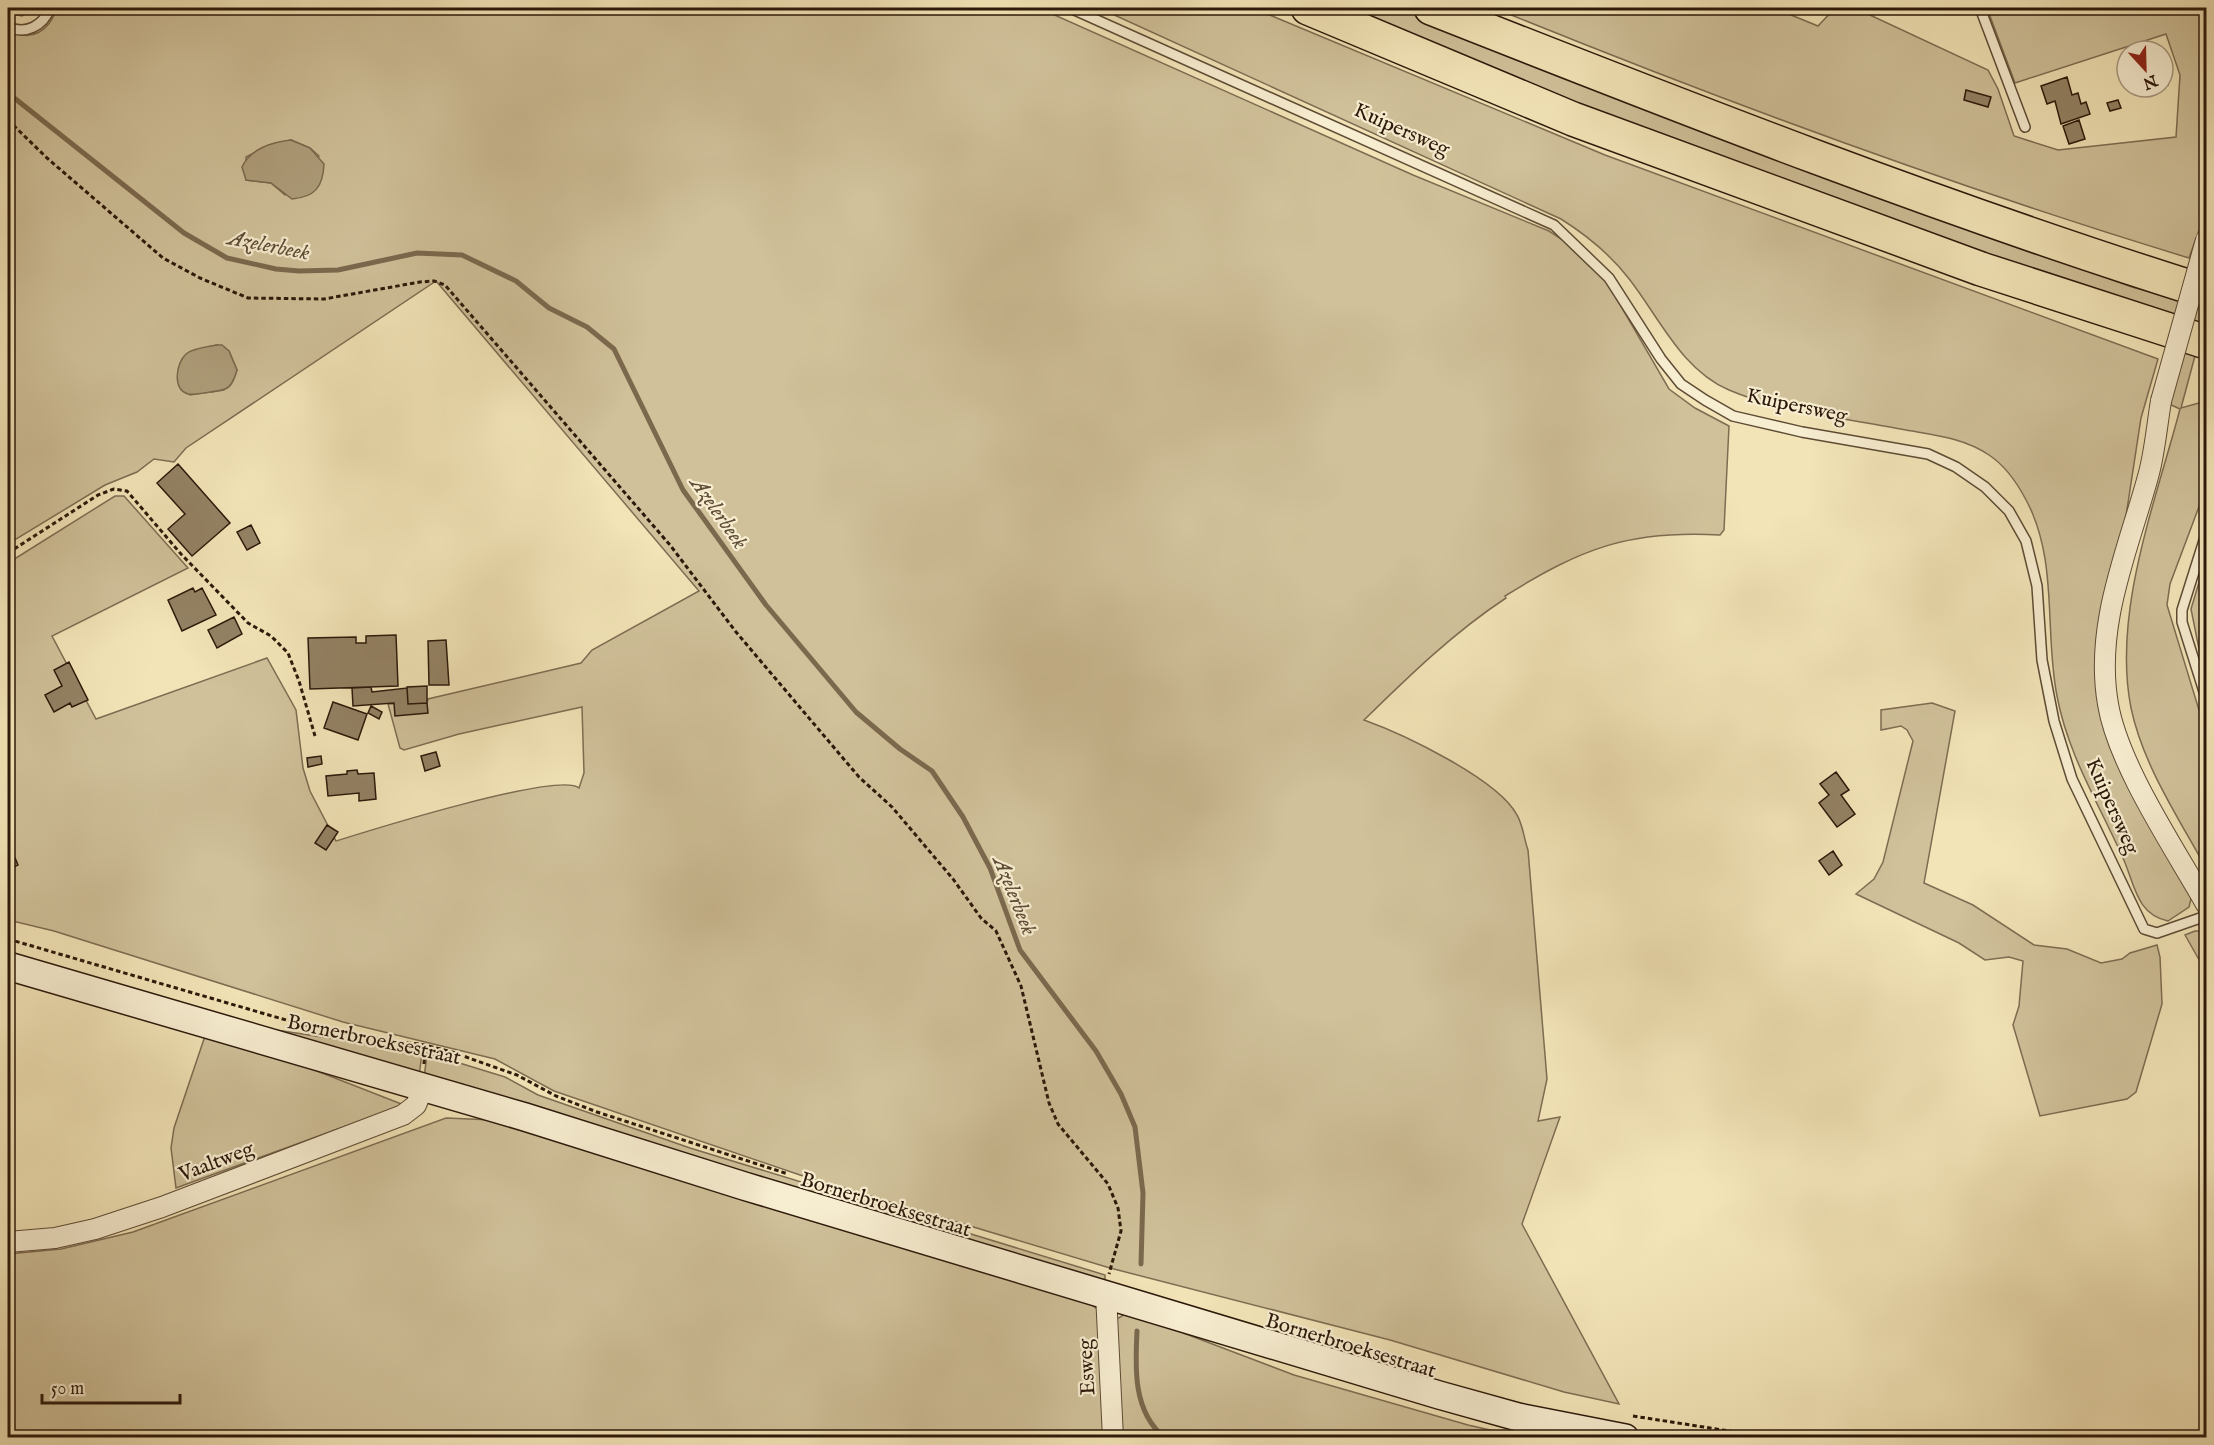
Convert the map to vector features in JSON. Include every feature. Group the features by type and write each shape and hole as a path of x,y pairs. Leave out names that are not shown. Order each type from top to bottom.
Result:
{"highway":[{"path":"1308,8 1573,119 1981,269 2206,342"},
{"path":"1431,8 1779,143 1976,214 2206,292"}],"main road":[{"name":"Bornerbroeksestraat","path":"8,966 171,1012 423,1088 1112,1280 1439,1395 1518,1417 1626,1426"}],"street":[{"name":"Kuipersweg","path":"2206,240 2161,401 2150,470 2108,617 2105,673 2108,706 2128,760 2142,791 2206,904"},
{"name":"Vaaltweg","path":"8,1242 55,1238 94,1229 162,1207 403,1115 416,1105 423,1088"},
{"name":"Esweg","path":"1112,1280 1113,1437"}],"lane":[{"path":"8,27 17,31 33,28 46,18 50,8"},
{"name":"Kuipersweg","path":"1070,8 1554,225 1609,278 1661,359 1682,384 1733,416 1802,432 1928,454 1956,467 1985,487 2009,511 2026,541 2037,586 2043,660 2060,740 2072,779 2144,929 2157,933 2206,916"},
{"path":"1980,8 2025,127"},
{"path":"2206,534 2182,610 2182,622 2206,698"}],"path":[{"path":"8,120 47,158 163,258 200,278 248,298 324,299 420,282 434,281 445,285 670,545 736,632 859,777 892,807 953,879 981,918 996,931 1021,986 1048,1103 1058,1124 1108,1184 1118,1208 1121,1231 1112,1280"},
{"path":"8,552 98,495 114,489 127,491 181,554 248,623 271,636 288,653 315,736"},
{"name":"Bornerbroeksestraat","path":"8,939 300,1024 332,1032 425,1045 452,1052 517,1075 556,1096 597,1112 795,1176"},
{"path":"1626,1426 1774,1437"}],"shaded area":[{"path":"8,8 37,8 22,16 8,13"},
{"path":"57,8 1039,8 1413,175 1549,231 1566,242 1607,282 1669,389 1695,408 1729,426 1724,530 1720,535 1688,534 1632,539 1583,554 1533,579 1505,596 1506,598 1432,656 1364,720 1425,747 1471,773 1507,801 1521,823 1528,850 1547,1079 1538,1121 1560,1117 1522,1224 1619,1404 1564,1392 1390,1340 1110,1268 800,1175 554,1091 495,1059 343,1022 54,931 8,920 8,563 115,496 124,496 188,568 52,636 96,719 267,658 296,710 303,768 310,791 336,841 422,815 502,795 564,785 579,788 584,773 582,707 459,734 404,750 400,748 388,704 427,703 428,699 581,663 592,650 699,591 436,281 186,448 174,462 154,459 137,472 105,485 8,544 8,30 17,34 32,35 44,28 54,16","holes":["291,140 310,148 319,156 285,195 271,183 246,180 246,157 269,145","217,345 229,351 237,370 224,390 190,395 178,381 180,364 188,355"]},
{"path":"1099,8 1253,8 1605,155 2158,359 2141,418 2126,516 2096,650 2096,683 2100,712 2186,881 2191,899 2189,907 2168,921 2149,912 2143,905 2076,759 2062,718 2053,671 2047,570 2043,546 2036,521 2025,498 2010,475 1995,459 1979,449 1949,438 1770,404 1729,390 1712,381 1685,357 1615,262 1590,239 1561,219"},
{"path":"1337,8 1400,8 1677,120 2132,287 2176,299 2206,262 2206,326 2203,326 2181,408 2206,401 2206,488 2170,584 2167,605 2206,733 2206,868 2162,790 2144,750 2131,708 2127,671 2127,634 2132,595 2139,557 2180,409 2169,404 2190,322 2149,311 1693,151"},
{"path":"1494,8 1774,8 1818,26 1835,8 1855,8 1988,70 1998,89 2014,136 2058,150 2176,137 2180,75 2175,60 2175,39 2168,39 2166,34 2151,39 2115,39 2115,51 2015,83 1987,8 2204,8 2206,14 2206,211 2189,258 1926,172 1666,76"},
{"path":"291,140 310,148 324,164 320,185 312,193 292,199 271,183 246,180 242,167 250,155 269,145"},
{"path":"222,345 229,351 237,370 231,384 225,389 212,392 188,394 183,391 177,376 183,358 193,350"},
{"path":"2206,559 2206,673 2191,609"},
{"path":"1932,703 1955,711 1924,883 1973,905 2034,945 2067,949 2101,963 2122,959 2130,953 2157,945 2160,957 2162,1004 2136,1092 2127,1099 2040,1116 2013,1025 2019,1006 2023,961 2009,957 1985,960 1959,943 1856,894 1874,879 1883,862 1913,741 1907,730 1901,726 1881,730 1881,710"},
{"path":"2195,931 2206,931 2206,972 2185,935"},
{"path":"256,1027 422,1052 419,1077"},
{"path":"205,1036 299,1064 404,1105 176,1188 171,1148 174,1128"},
{"path":"427,1053 505,1077 538,1095 690,1148 1105,1275 1105,1284 424,1079"},
{"path":"446,1118 493,1120 1083,1298 1097,1309 1106,1438 8,1438 8,1254 61,1249 133,1232"},
{"path":"1128,1312 1294,1375 1468,1425 1521,1437 1119,1437 1117,1319"}],"building":[{"path":"2067,77 2072,95 2078,93 2081,104 2086,102 2090,114 2061,124 2055,101 2047,104 2041,86"},
{"path":"1966,90 1991,97 1988,107 1964,100"},
{"path":"2118,100 2121,108 2110,111 2107,103"},
{"path":"2079,120 2085,139 2069,144 2063,126"},
{"path":"178,464 230,523 192,556 168,529 185,514 157,483"},
{"path":"251,525 260,543 247,550 237,532"},
{"path":"193,588 195,592 202,588 216,615 182,631 168,600"},
{"path":"234,617 242,634 217,648 208,630"},
{"path":"396,635 398,686 310,689 308,638 356,637 356,643 366,643 366,636"},
{"path":"446,640 449,685 429,685 428,641"},
{"path":"69,662 88,700 72,707 70,703 54,712 45,695 62,686 54,670"},
{"path":"427,686 427,703 408,704 407,687"},
{"path":"371,687 372,692 407,688 408,704 427,703 428,713 395,716 394,703 353,706 352,688"},
{"path":"333,702 367,714 358,740 324,728"},
{"path":"371,706 382,712 379,719 368,713"},
{"path":"436,752 440,766 425,771 421,756"},
{"path":"321,756 322,764 308,767 307,758"},
{"path":"357,770 358,774 374,773 376,799 359,801 359,793 328,796 326,776 347,774 347,771"},
{"path":"1836,772 1849,790 1841,795 1855,814 1837,827 1819,803 1829,795 1820,784"},
{"path":"327,825 338,832 326,850 315,843"},
{"path":"8,845 18,865 8,870"},
{"path":"1833,851 1842,865 1829,875 1819,861"}],"waterway":[{"name":"Azelerbeek","path":"8,93 184,233 227,258 276,269 299,271 338,270 417,253 462,255 516,281 549,308 587,327 614,349 683,490 766,605 856,712 900,749 932,771 963,817 990,868 1020,950 1096,1051 1121,1094 1135,1127 1143,1193 1141,1264"},
{"name":"Azelerbeek","path":"1137,1331 1138,1389 1147,1416 1165,1438"}]}
